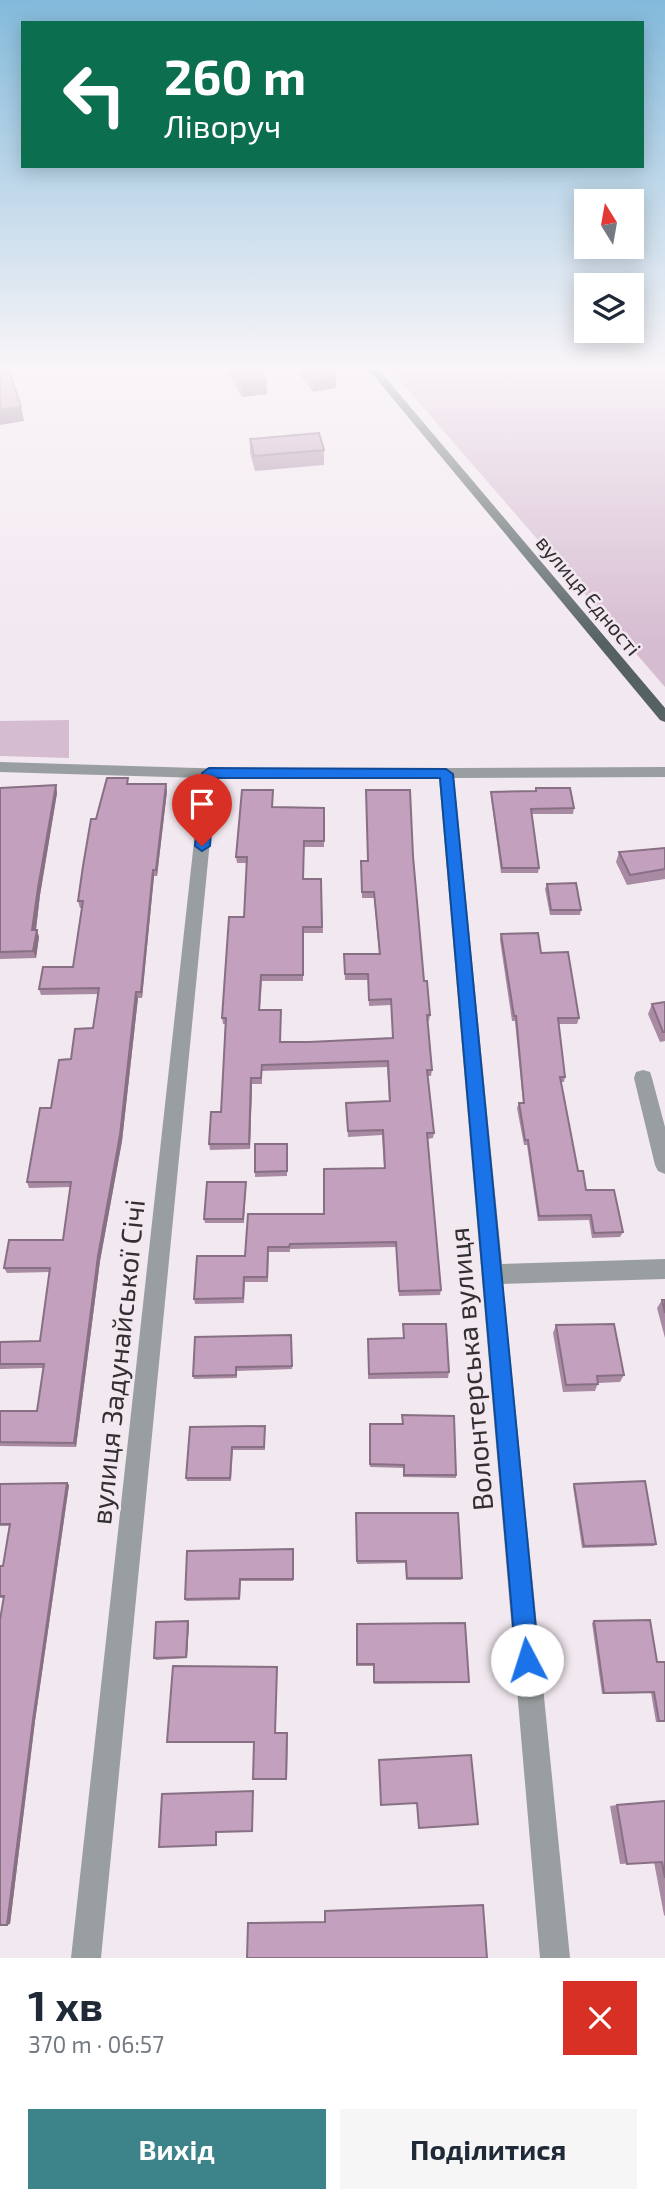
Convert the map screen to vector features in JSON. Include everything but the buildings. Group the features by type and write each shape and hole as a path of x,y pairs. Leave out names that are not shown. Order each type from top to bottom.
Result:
{"main road":[{"name":"вулиця Єдності","path":"451,461 665,717"}],"street":[{"path":"0,766 209,773 665,772"},
{"name":"вулиця Задунайської Січі","path":"86,1958 209,773"},
{"name":"Волонтерська вулиця","path":"446,774 555,1958"},
{"path":"643,1078 665,1165"},
{"path":"493,1274 665,1269"}],"shaded area":[{"path":"470,461 665,461 665,687"},
{"path":"69,720 69,758 0,756 0,721"}],"route":[{"path":"202,846 209,773 446,774 527,1660"}]}
